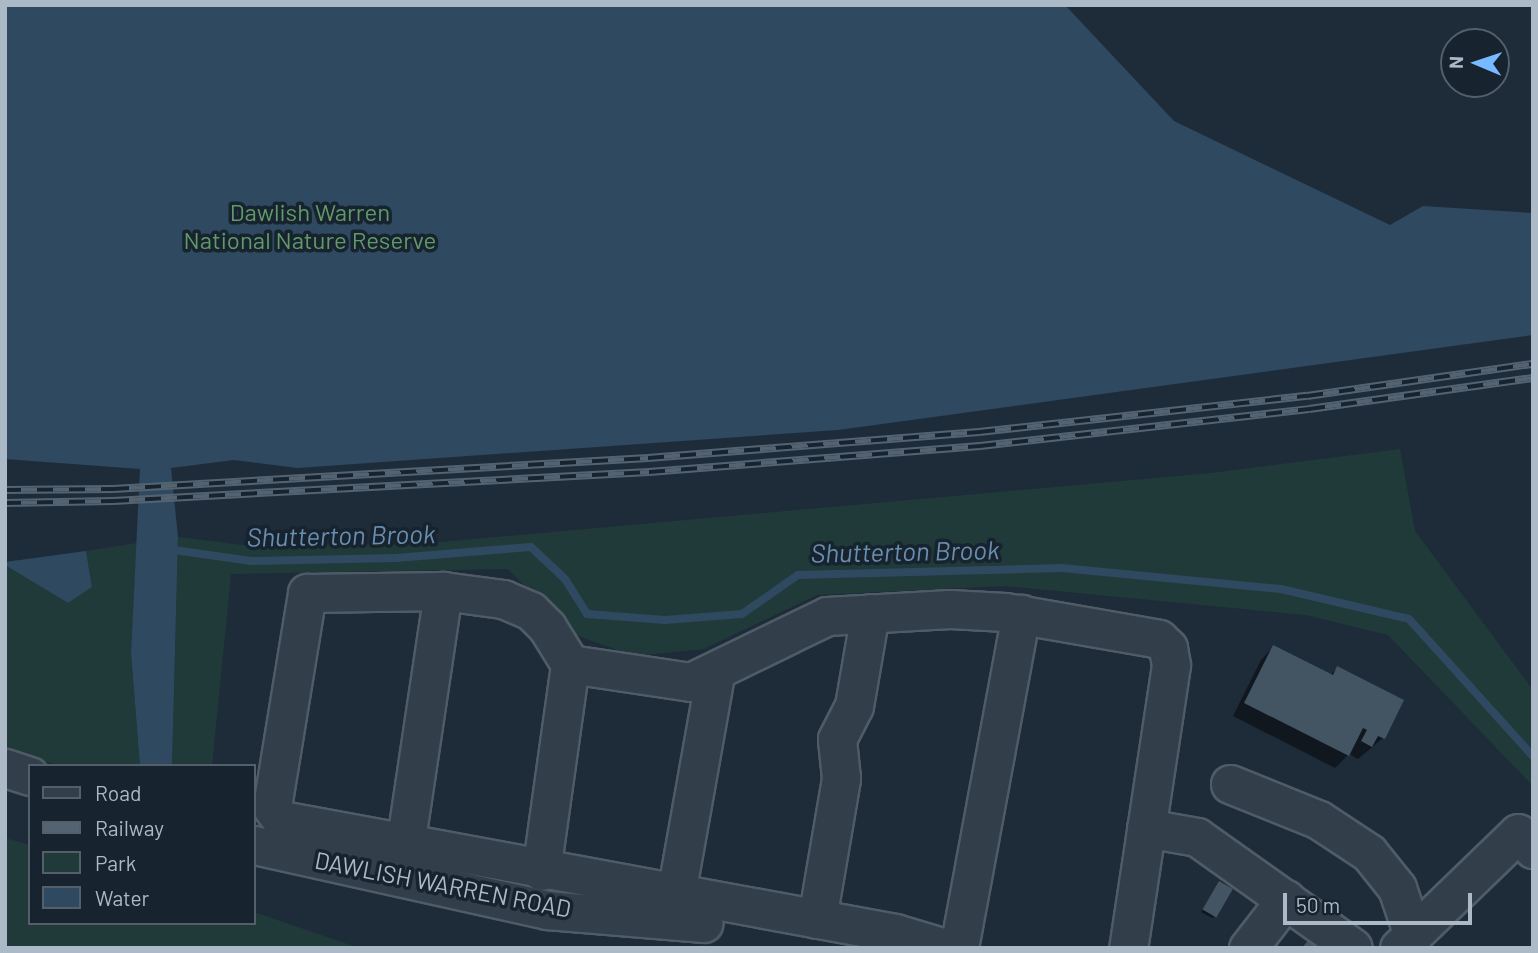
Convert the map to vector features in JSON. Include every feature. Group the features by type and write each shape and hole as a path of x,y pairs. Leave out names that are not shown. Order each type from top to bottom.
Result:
{"street":[{"path":"405,846 443,591"},
{"path":"541,871 570,664 547,627 531,611 503,598 443,591 307,593 272,807 281,820 405,846 541,871 895,933 945,948"},
{"path":"570,664 691,682 715,674 731,661 811,620 870,613 950,609 1021,614 1145,633 1168,648 1171,665 1128,948"},
{"path":"817,919 841,778 837,739 854,706 870,613"},
{"path":"959,948 1021,614"},
{"path":"676,894 715,674"},
{"path":"5,768 28,775"},
{"path":"1230,784 1319,820 1369,853 1397,888 1406,941"},
{"path":"1146,828 1197,837 1353,948"},
{"path":"1406,941 1518,833 1533,849"},
{"name":"DAWLISH WARREN ROAD","path":"256,845 547,910 662,916 841,948"},
{"path":"1248,948 1286,899"}],"green space":[{"path":"1400,449 1415,531 1533,690 1533,786 1388,635 1306,615 1005,586 817,595 704,649 634,656 573,634 508,569 231,574 212,764 172,764 178,537 242,545 419,544 1211,473"},
{"path":"137,543 131,653 140,764 54,764 5,751 5,565 68,603 92,587 86,551"},
{"path":"5,838 28,844 28,925 256,925 256,913 359,948 5,948"}],"water":[{"name":"Dawlish Warren National Nature Reserve","path":"5,5 1065,5 1174,121 1390,225 1423,206 1533,213 1533,335 838,430 298,468 234,460 171,468 178,537 172,764 140,764 131,653 140,469 5,459"},
{"path":"86,551 92,587 68,603 5,565 5,562"}],"building":[{"path":"1273,645 1333,675 1337,666 1404,700 1385,739 1378,736 1372,747 1361,741 1367,730 1363,728 1349,756 1244,703"},
{"path":"1219,881 1233,889 1216,918 1202,910"},
{"path":"1309,939 1319,948 1302,948"}],"waterway":[{"name":"Shutterton Brook","path":"167,549 251,561 396,558 531,547 565,579 587,614 665,620 742,614 798,575 1062,568 1281,589 1409,619 1533,756"}],"railway":[{"path":"5,490 113,489 648,458 979,432 1307,396 1533,364"},
{"path":"5,503 113,501 649,472 980,446 1309,409 1533,378"}]}
